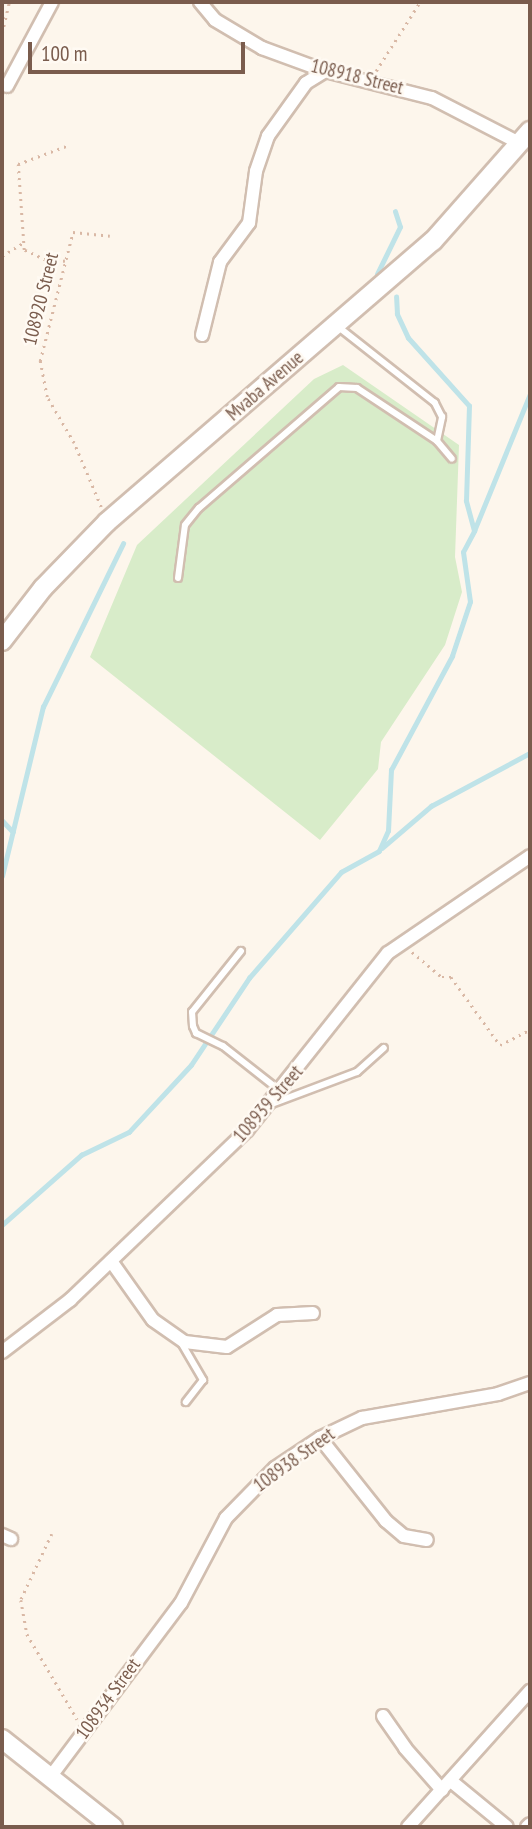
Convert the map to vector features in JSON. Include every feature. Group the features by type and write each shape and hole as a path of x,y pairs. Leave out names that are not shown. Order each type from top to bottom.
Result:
{"street":[{"path":"7,86 52,2"},
{"name":"108918 Street","path":"200,2 236,36 325,71 370,79 432,98 525,138"},
{"path":"202,335 220,262 249,223 256,171 268,136 306,83 325,71"},
{"name":"Mvaba Avenue","path":"2,641 43,588 107,522 433,241 525,138"},
{"name":"108939 Street","path":"2,1352 70,1300 270,1105 376,966 402,943 530,856"},
{"path":"111,1262 153,1320 179,1339 227,1346 277,1315 313,1313"},
{"name":"108938 Street","path":"166,1621 181,1603 214,1537 239,1503 275,1468 320,1438 381,1412 498,1394 530,1383"},
{"path":"320,1438 386,1521 404,1536 427,1540"},
{"name":"108934 Street","path":"51,1776 166,1621"},
{"path":"408,1827 530,1691"},
{"path":"383,1716 405,1748 447,1785 508,1827"},
{"path":"2,1739 113,1827"}],"lane":[{"path":"335,324 435,403 442,417 437,441"},
{"path":"178,578 185,525 199,508 339,387 357,388 437,441 452,459"},
{"path":"241,951 192,1012 196,1033 215,1043 281,1091"},
{"path":"270,1105 357,1072 384,1048"},
{"path":"179,1339 203,1380 186,1402"}],"path":[{"path":"2,33 9,2"},
{"path":"370,79 420,2"},
{"path":"65,261 52,263 24,250 18,164 69,145"},
{"name":"108920 Street","path":"107,522 74,443 47,397 40,360 73,232 110,236"},
{"path":"2,257 23,243"},
{"path":"402,943 442,977 450,977 500,1045 530,1030"},
{"path":"52,1534 21,1600 27,1634 70,1710 86,1729"}],"green space":[{"path":"343,365 459,445 455,557 462,592 445,645 381,742 378,769 320,840 90,657 137,545 314,379"}],"waterway":[{"path":"377,274 400,227 395,212"},
{"path":"2,1225 81,1155 129,1132 191,1065 249,978 341,872 379,851 388,831 391,770 452,656 470,602 463,552 474,531 466,501 469,406 408,338 397,314 396,297"},
{"path":"474,531 530,394"},
{"path":"2,876 43,707 123,544"},
{"path":"382,848 431,806 530,753"},
{"path":"2,820 13,832"}]}
